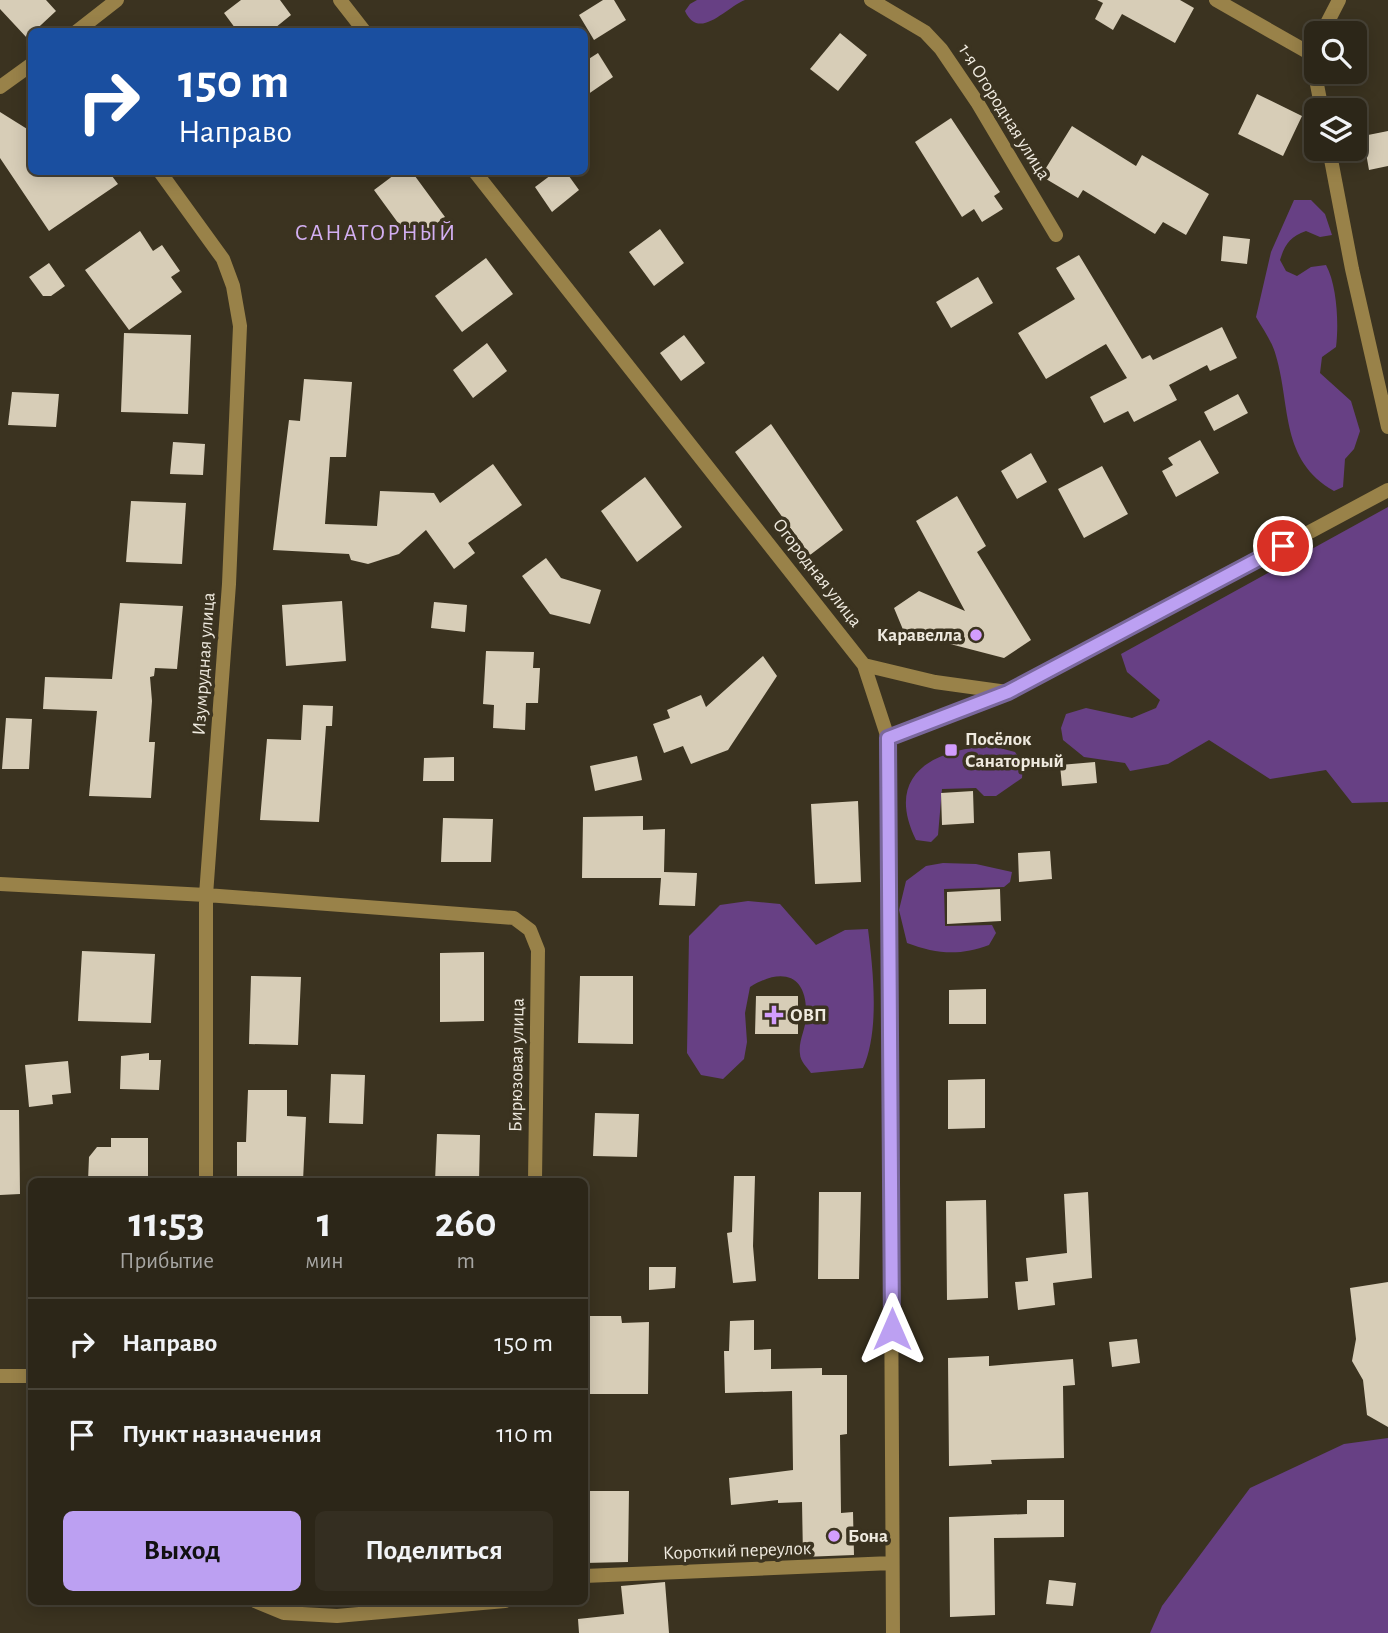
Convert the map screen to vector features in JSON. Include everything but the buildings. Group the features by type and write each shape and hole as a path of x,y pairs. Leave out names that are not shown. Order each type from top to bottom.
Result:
{"street":[{"path":"81,28 117,0"},
{"path":"340,0 362,28"},
{"name":"1-я Огородная улица","path":"871,0 925,32 941,49 977,102 1056,235"},
{"path":"1216,0 1304,45"},
{"path":"1328,21 1339,0"},
{"path":"0,87 28,67"},
{"path":"1331,161 1352,269 1388,427"},
{"name":"Изумрудная улица","path":"162,175 223,259 233,286 240,326 229,584 206,895 206,1178"},
{"name":"Огородная улица","path":"477,175 864,665 888,738 893,1633"},
{"path":"888,738 1008,692 1388,489"},
{"path":"864,665 934,682 1008,692"},
{"path":"0,884 206,895"},
{"name":"Бирюзовая улица","path":"206,895 514,918 530,930 538,950 535,1178"},
{"path":"0,1376 28,1376"},
{"name":"Короткий переулок","path":"588,1576 892,1563"},
{"path":"265,1605 284,1614 337,1616 460,1605"}],"shaded area":[{"path":"697,0 745,0 713,20 698,23 691,20 685,11"},
{"path":"1294,200 1311,200 1325,214 1332,235 1320,237 1306,231 1300,233 1289,242 1280,260 1286,271 1297,276 1311,267 1326,265 1330,273 1335,294 1337,338 1336,347 1322,357 1320,373 1351,401 1360,431 1354,449 1345,459 1343,487 1334,491 1304,464 1296,448 1290,431 1275,351 1256,317 1271,252"},
{"path":"1388,507 1388,802 1352,803 1326,770 1270,779 1209,740 1168,764 1130,771 1125,763 1084,757 1063,740 1061,728 1066,714 1086,708 1132,718 1156,708 1160,700 1127,672 1121,654"},
{"path":"992,746 1015,752 1023,764 1022,778 996,796 984,796 976,788 942,789 938,835 931,842 916,840 908,817 906,798 910,782 934,760 970,748"},
{"path":"943,863 976,864 1012,872 1010,882 1004,887 944,889 945,926 992,925 996,933 989,945 968,951 948,952 928,950 907,943 899,910 906,881 926,866"},
{"path":"748,901 780,904 816,945 845,930 868,929 873,1018 872,1036 863,1068 811,1073 802,1062 800,1054 806,1016 803,991 791,978 782,976 750,987 745,1013 747,1042 744,1059 723,1079 701,1075 687,1053 689,936 720,905"},
{"path":"1388,1438 1388,1633 1150,1633 1162,1606 1250,1488 1344,1444"}],"place":[{"name":"Каравелла","path":"976,635"},
{"name":"Посёлок Санаторный","path":"951,750"},
{"name":"ОВП","path":"774,1015"},
{"name":"Бона","path":"834,1536"}],"district":[{"name":"САНАТОРНЫЙ","path":"376,233"}],"route":[{"path":"892,1329 888,738 1008,692 1283,546"}]}
